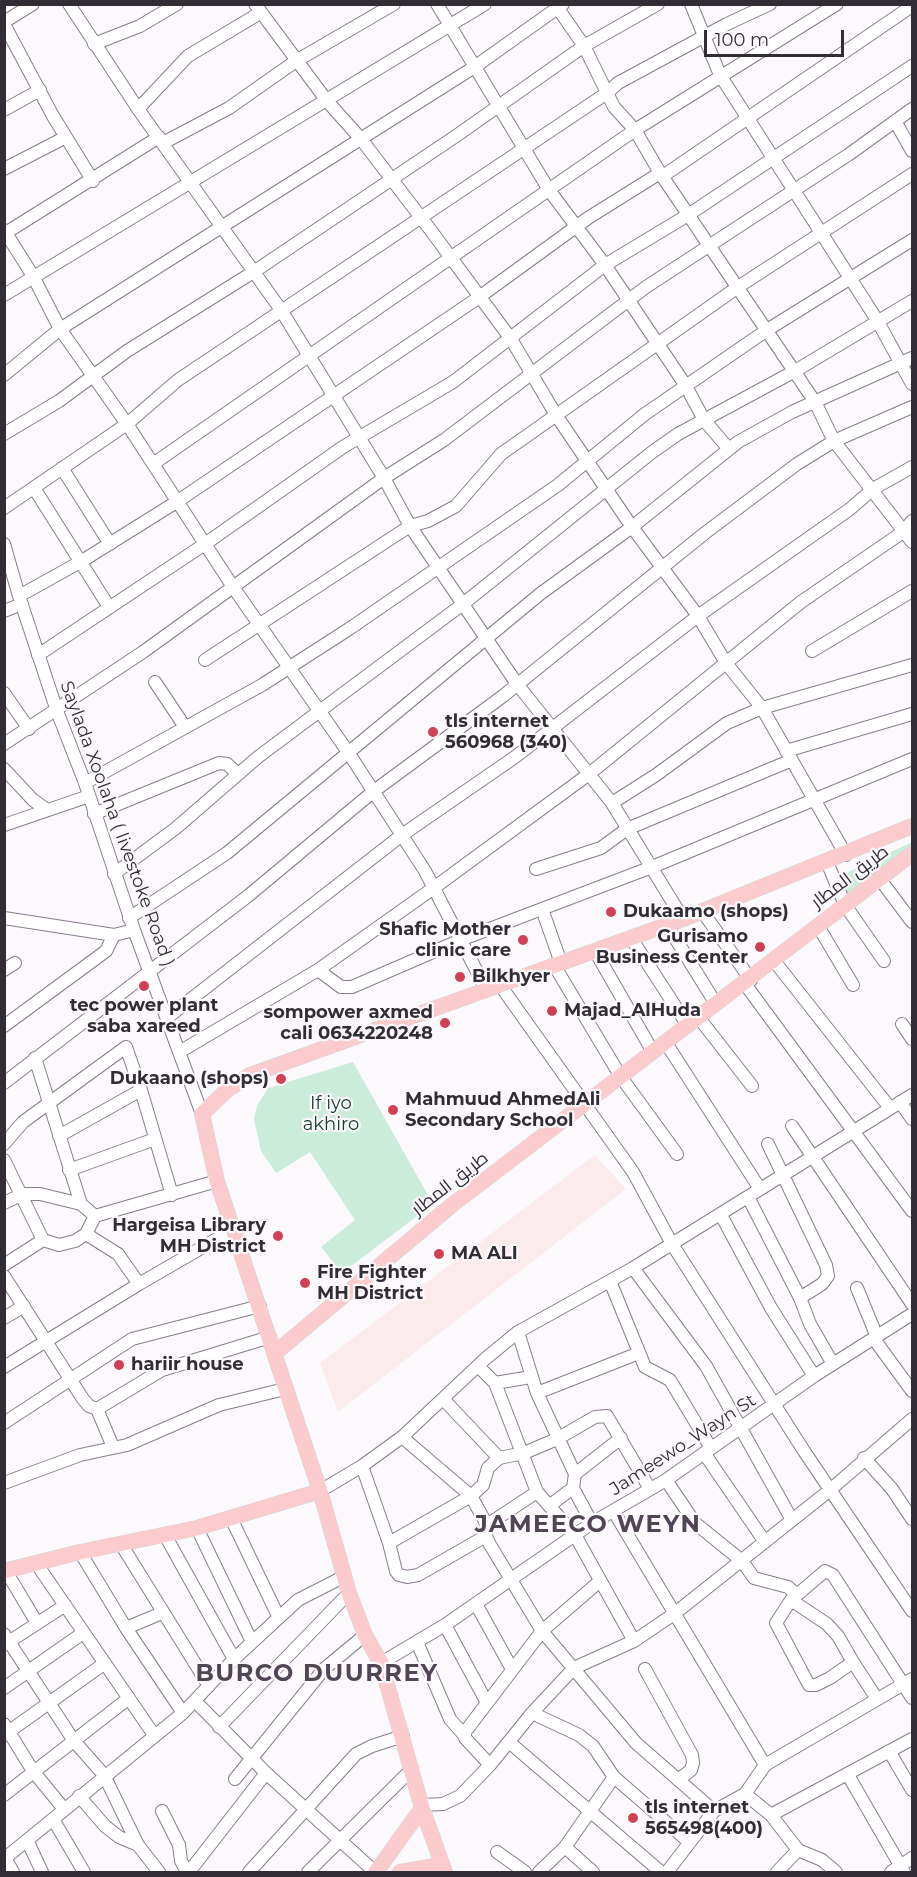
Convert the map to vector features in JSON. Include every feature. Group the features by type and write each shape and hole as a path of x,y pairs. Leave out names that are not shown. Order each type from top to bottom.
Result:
{"main road":[{"name":"طريق المطار","path":"202,1114 228,1090 250,1076 683,919 846,855 912,826"},
{"name":"طريق المطار","path":"274,1353 452,1205 716,1004 775,962 912,854"},
{"path":"202,1114 217,1181 260,1306 293,1416 320,1491 349,1593 365,1635 381,1663 404,1736 422,1806 443,1869 400,1872"},
{"path":"5,1571 80,1552 197,1528 320,1491"},
{"path":"375,1872 422,1806"}],"street":[{"path":"33,4 4,23 93,182"},
{"path":"69,4 138,109 281,310 384,478 410,526 517,684 551,730 612,803 683,919"},
{"path":"94,44 140,26 177,4"},
{"path":"394,4 296,61 229,108 161,140 5,233 33,276 60,328 374,791 435,887 463,939 493,987 586,1105 633,1172 672,1244 830,1490 912,1611"},
{"path":"437,4 549,190 605,265 686,386 704,420 729,449"},
{"path":"4,295 485,4"},
{"path":"4,434 93,377 127,351 255,271 500,106 584,46 658,4"},
{"path":"691,4 720,75 747,121 849,278 907,360 912,384"},
{"path":"4,508 127,424 178,380 607,93 626,78 770,4"},
{"path":"153,464 635,130 837,4"},
{"path":"4,375 60,328 476,66 558,6 584,46 620,115 635,130 688,215 795,371 815,402 834,441 912,542"},
{"path":"4,611 178,501 478,298 577,226 747,121 912,6"},
{"path":"138,109 188,56 257,9 327,101 361,139 478,298 511,339 556,415 608,488 632,527 698,616 726,663 762,708 846,855"},
{"path":"38,656 359,438 453,382 605,265 688,215 912,66"},
{"path":"4,110 40,90"},
{"path":"4,744 57,711 384,478 444,440 628,302 792,190 848,155 912,109"},
{"path":"895,121 912,151"},
{"path":"4,169 66,136"},
{"path":"205,660 410,526 428,521 456,506 501,454 738,287 819,232 912,174"},
{"path":"85,783 290,667 439,568 588,461 645,414 767,330 912,240"},
{"path":"114,874 176,828 238,774 463,604 651,453 704,420 795,371 912,301"},
{"path":"4,1026 106,951 114,935 227,854 540,594 632,527 729,449 783,417 907,360"},
{"path":"4,1083 248,896 374,791 517,684 797,464 834,441 912,407"},
{"path":"168,1017 402,835 551,730 698,616 850,509 873,489 912,467"},
{"path":"62,468 110,544"},
{"path":"34,488 109,607"},
{"path":"181,1052 318,970 435,887 589,774 801,602 903,532 912,521"},
{"name":"Saylada Xoolaha ( livestoke Road )","path":"4,544 57,711 85,783 131,924 168,1017 202,1114"},
{"path":"812,651 912,591"},
{"path":"612,803 680,758 715,729 762,708 912,665"},
{"path":"155,682 185,727"},
{"path":"4,693 29,729"},
{"path":"536,869 601,848 627,829 789,756 912,714"},
{"path":"318,970 341,987 352,987 463,939 652,867 912,759"},
{"path":"94,814 219,763 227,764 238,774"},
{"path":"4,769 33,800 47,810"},
{"path":"4,825 88,796"},
{"path":"827,862 845,905 884,961"},
{"path":"879,878 912,922"},
{"path":"542,909 557,964 621,1077 677,1154"},
{"path":"702,911 748,982 912,1211"},
{"path":"4,918 114,935"},
{"path":"667,925 716,1004"},
{"path":"818,926 853,985"},
{"path":"631,938 693,1022 753,1086"},
{"path":"595,951 659,1048 718,1121 760,1189"},
{"path":"775,962 895,1105 912,1119"},
{"path":"902,1024 912,1039"},
{"path":"4,1144 23,1122 48,1106 123,1048 128,1049 172,1195"},
{"path":"35,1058 48,1106 81,1204"},
{"path":"59,1136 141,1089"},
{"path":"320,1491 362,1466 402,1437 518,1332 633,1268 912,1095"},
{"path":"792,1126 912,1304"},
{"path":"69,1170 155,1139"},
{"path":"768,1144 816,1242 828,1276 822,1284 800,1298"},
{"path":"4,1160 43,1240 58,1245 75,1241 86,1234 95,1216 217,1181"},
{"path":"4,1203 22,1194 40,1194 81,1204 95,1216"},
{"path":"748,1197 800,1298 810,1324 833,1364"},
{"path":"721,1215 771,1308 814,1376"},
{"path":"4,1367 139,1284 234,1230"},
{"path":"86,1234 118,1254 139,1284"},
{"path":"4,1265 43,1240"},
{"path":"633,1268 706,1366 792,1520"},
{"path":"4,1275 89,1406 97,1409 113,1447"},
{"path":"610,1281 645,1367 670,1380 708,1450 765,1542"},
{"path":"857,1287 875,1338 912,1391"},
{"path":"4,1318 24,1306"},
{"path":"4,1423 132,1339 260,1306"},
{"name":"Jameewo_Wayn St","path":"381,1663 445,1625 592,1523 666,1480 739,1428 776,1405 814,1376 912,1314"},
{"path":"518,1332 537,1393 575,1474 573,1488 592,1523"},
{"path":"97,1409 162,1370 270,1337"},
{"path":"537,1393 639,1353"},
{"path":"478,1366 495,1383 537,1492 574,1535 634,1641"},
{"path":"495,1383 531,1377"},
{"path":"4,1484 52,1464 127,1445 219,1405 285,1389"},
{"path":"444,1400 499,1458"},
{"path":"389,1543 471,1496 483,1485 488,1468 499,1458 524,1454 602,1415 610,1420 650,1489"},
{"path":"422,1806 452,1802 490,1765 532,1713 574,1668 634,1641 674,1614 830,1490 864,1458 912,1419"},
{"path":"402,1437 471,1496 512,1579 542,1631 636,1743 714,1811"},
{"path":"575,1474 621,1438"},
{"path":"864,1458 892,1489 912,1519"},
{"path":"362,1466 389,1543 396,1571 399,1575 407,1577 418,1575 487,1530 537,1492"},
{"path":"666,1480 695,1523 705,1534 742,1561 754,1578 788,1587 794,1598 827,1624 838,1636 877,1699"},
{"path":"549,1506 573,1488"},
{"path":"614,1512 765,1765"},
{"path":"231,1518 279,1618"},
{"path":"197,1528 252,1642"},
{"path":"165,1534 234,1659"},
{"path":"121,1544 209,1686"},
{"path":"80,1552 126,1628 183,1713"},
{"path":"36,1563 154,1735"},
{"path":"5,1571 37,1623"},
{"path":"853,1662 830,1678 816,1685 809,1685 776,1623 794,1598 825,1571 833,1575 908,1681 912,1698"},
{"path":"13,1872 5,1858 104,1775 183,1713 234,1659 305,1595 345,1576"},
{"path":"464,1735 486,1701 542,1631 600,1581"},
{"path":"219,1727 349,1593"},
{"path":"476,1604 512,1669"},
{"path":"64,1606 6,1640 74,1740 104,1775 138,1845 159,1872"},
{"path":"126,1628 162,1613"},
{"path":"445,1625 486,1701"},
{"path":"4,1688 83,1633"},
{"path":"235,1779 324,1669 365,1635"},
{"path":"417,1642 450,1719 490,1765"},
{"path":"64,1809 33,1771 6,1730 51,1704 105,1663"},
{"path":"645,1669 692,1755 691,1770 678,1780"},
{"path":"667,1872 714,1811 745,1794 765,1765 908,1681"},
{"path":"4,1795 129,1698"},
{"path":"195,1701 266,1773 375,1872"},
{"path":"532,1713 579,1735 598,1752 614,1777 689,1842"},
{"path":"249,1872 356,1754 372,1746 404,1736"},
{"path":"771,1815 912,1739"},
{"path":"509,1742 661,1872"},
{"path":"889,1751 912,1790"},
{"path":"308,1872 412,1769"},
{"path":"162,1811 179,1845 182,1861 188,1872 266,1773"},
{"path":"848,1775 899,1870 912,1858"},
{"path":"539,1872 565,1847 614,1777"},
{"path":"745,1794 771,1815 798,1850 822,1860 836,1872"},
{"path":"79,1796 105,1826 119,1837 138,1845"},
{"path":"53,1819 84,1872"},
{"path":"27,1840 42,1872"},
{"path":"565,1847 593,1872"},
{"path":"777,1872 798,1850"},
{"path":"497,1852 525,1872"}],"shaded area":[{"path":"595,1155 626,1189 338,1412 320,1363"}],"green space":[{"path":"912,842 912,849 847,897 838,877"},
{"name":"If iyo akhiro","path":"353,1062 433,1204 342,1273 321,1247 355,1220 310,1152 276,1173 261,1151 254,1119 257,1106 268,1088"}],"place":[{"name":"tls internet 560968 (340)","path":"433,732"},
{"name":"Dukaamo (shops)","path":"611,912"},
{"name":"Shafic Mother clinic care","path":"523,940"},
{"name":"Gurisamo Business Center","path":"760,947"},
{"name":"Bilkhyer","path":"460,977"},
{"name":"tec power plant saba xareed","path":"144,986"},
{"name":"Majad_AlHuda","path":"552,1011"},
{"name":"sompower axmed cali 0634220248","path":"445,1023"},
{"name":"Dukaano (shops)","path":"281,1079"},
{"name":"Mahmuud AhmedAli Secondary School","path":"393,1110"},
{"name":"Hargeisa Library MH District","path":"278,1236"},
{"name":"MA ALI","path":"439,1254"},
{"name":"Fire Fighter MH District","path":"305,1283"},
{"name":"hariir house","path":"119,1365"},
{"name":"tls internet 565498(400)","path":"633,1818"}],"district":[{"name":"JAMEECO WEYN","path":"588,1525"},
{"name":"BURCO DUURREY","path":"317,1674"}]}
